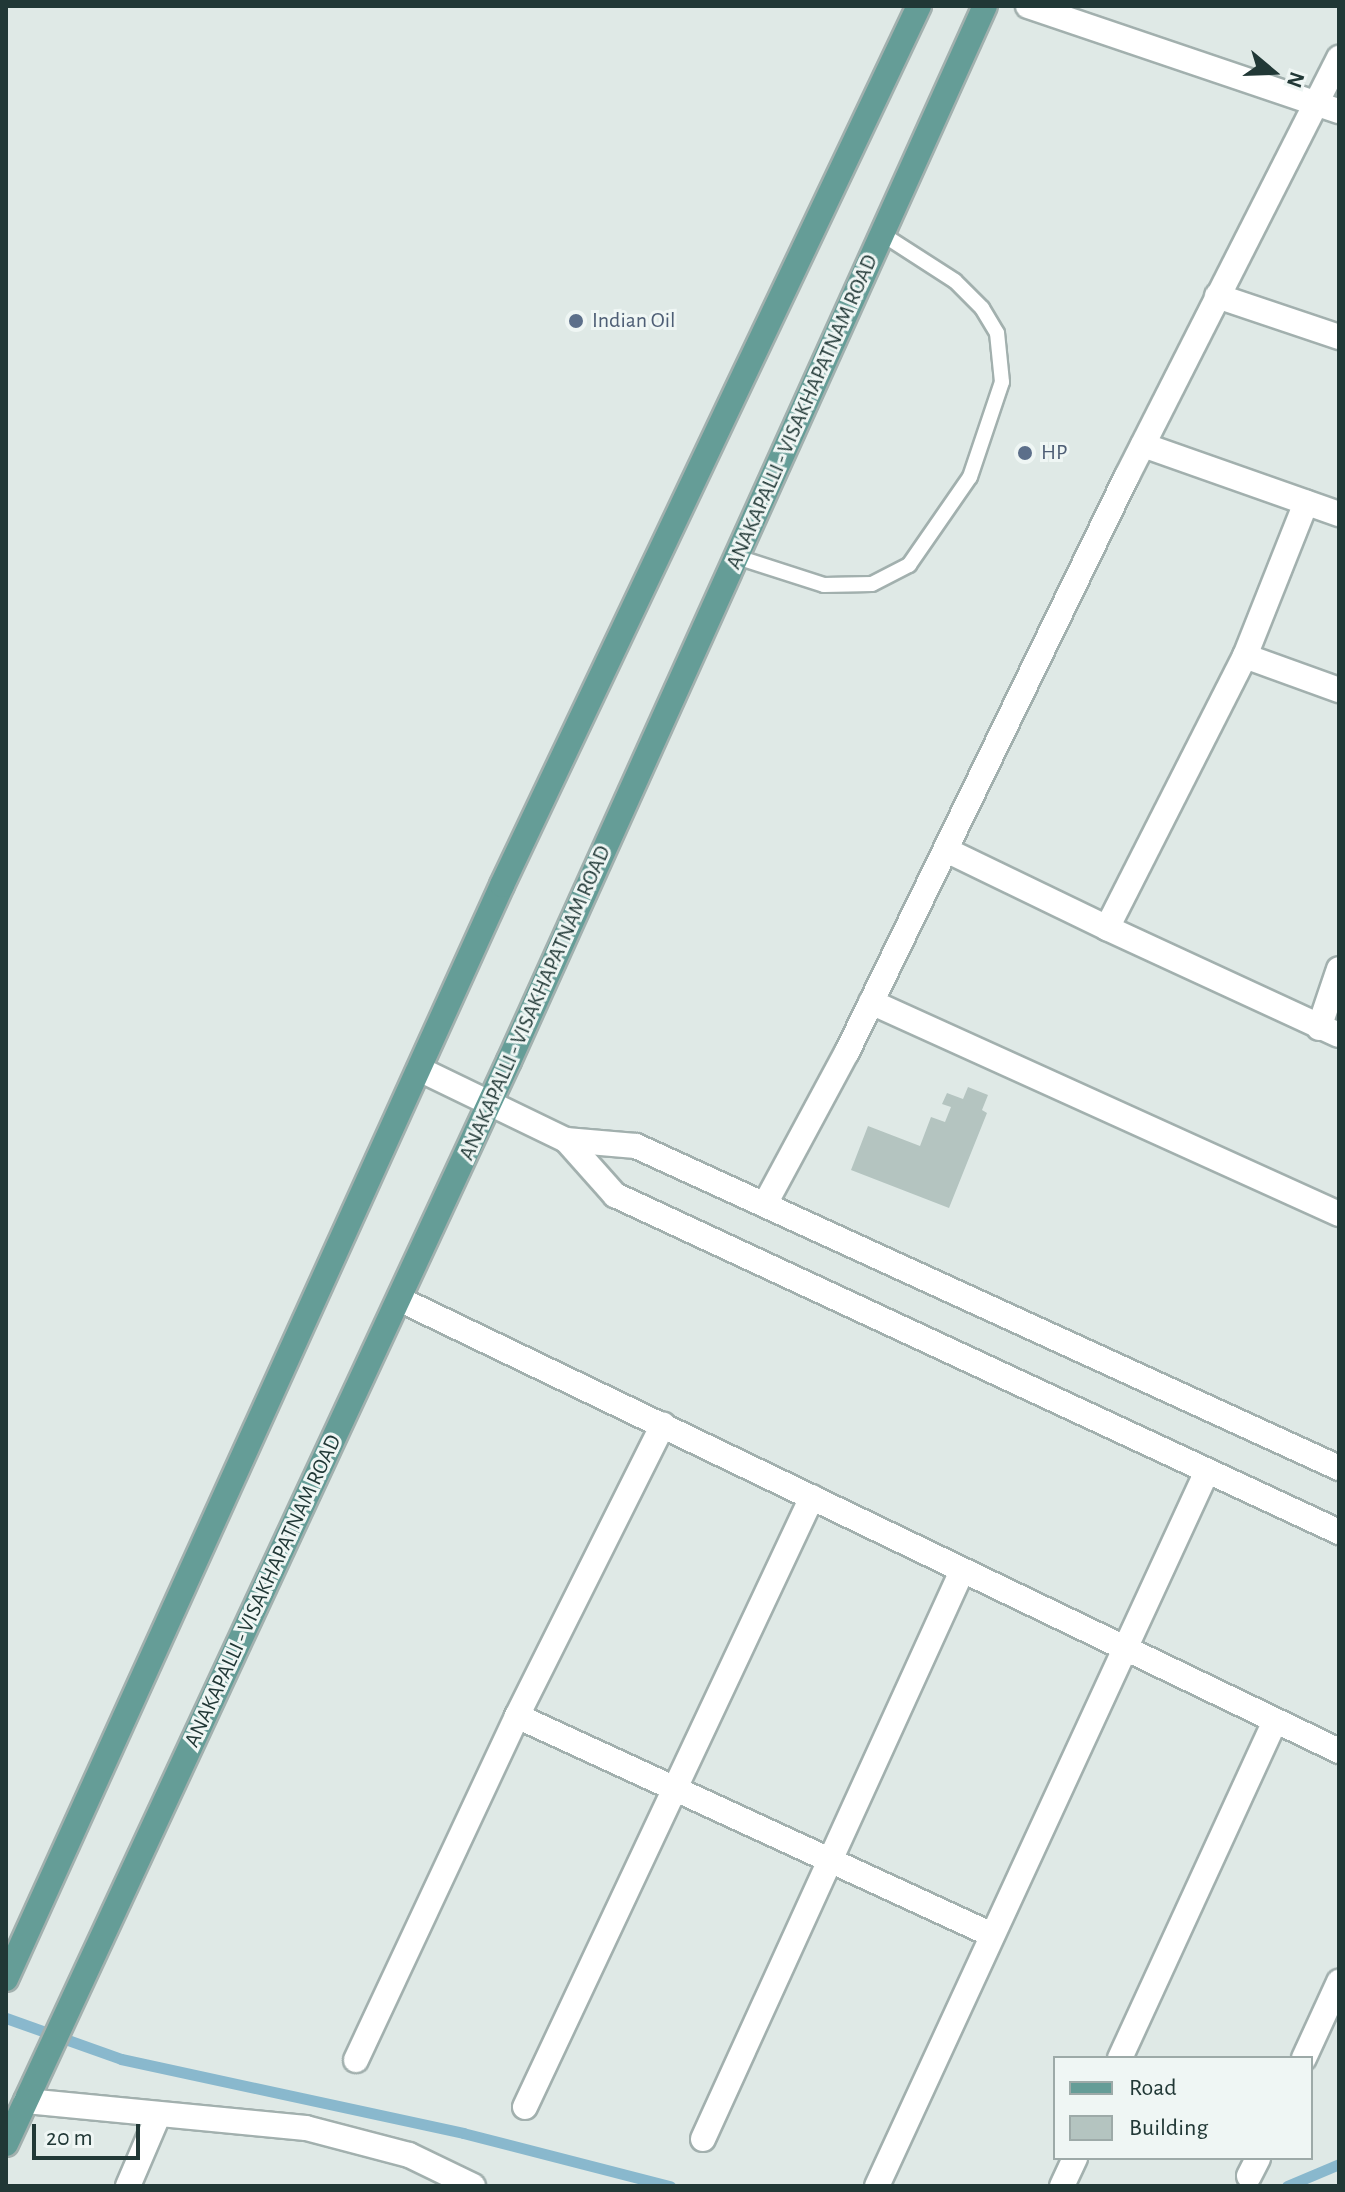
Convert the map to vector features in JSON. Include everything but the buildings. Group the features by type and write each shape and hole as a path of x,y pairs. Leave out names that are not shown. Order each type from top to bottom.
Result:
{"main road":[{"path":"9,1971 419,1069 919,6"},
{"name":"ANAKAPALLI - VISAKHAPATNAM ROAD","path":"6,2144 490,1103 985,6"}],"street":[{"path":"1028,6 1328,108"},
{"path":"765,1204 871,1002 1217,296 1328,108 1339,58"},
{"path":"1217,296 1339,337"},
{"path":"1143,445 1339,514"},
{"path":"1107,928 1245,656 1306,503"},
{"path":"1245,656 1339,690"},
{"path":"946,850 1329,1031 1339,969"},
{"path":"871,1002 1339,1214"},
{"path":"419,1069 566,1140 636,1146 1339,1468"},
{"path":"566,1140 615,1195 1339,1532"},
{"path":"399,1299 1339,1751"},
{"path":"356,2060 517,1716 663,1424"},
{"path":"877,2186 990,1934 1207,1471"},
{"path":"525,2107 812,1497"},
{"path":"703,2139 827,1860 962,1571"},
{"path":"517,1716 990,1934"},
{"path":"1121,2056 1275,1721"},
{"path":"1305,2056 1339,1982"},
{"path":"26,2101 158,2116 249,2121 362,2140 409,2155 473,2186"},
{"path":"128,2186 158,2116"},
{"path":"1062,2186 1074,2160"}],"lane":[{"path":"737,557 824,585 872,584 909,565 970,477 1002,382 997,333 982,308 955,281 882,234"}],"waterway":[{"path":"6,2018 121,2059 463,2133 670,2186"},
{"path":"1287,2186 1339,2164"}],"place":[{"name":"Indian Oil","path":"576,321"},
{"name":"HP","path":"1025,453"}]}
